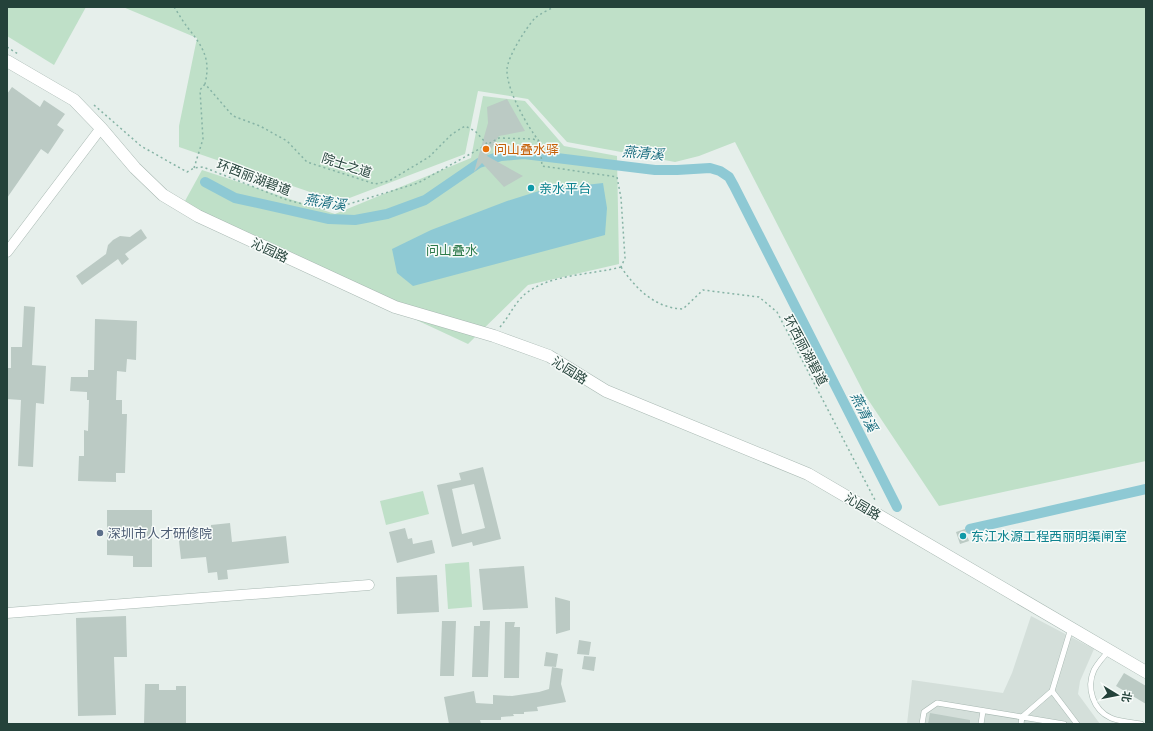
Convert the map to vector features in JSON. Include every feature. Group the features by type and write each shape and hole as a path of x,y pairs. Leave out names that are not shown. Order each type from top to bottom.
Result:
{"street":[{"name":"沁园路","path":"7,61 74,100 136,168 163,195 198,216 395,307 494,336 549,356 606,391 808,474 1146,672"},
{"path":"7,252 101,128"},
{"path":"7,613 369,585"}],"lane":[{"path":"1021,724 1022,718 1052,691 1071,628"},
{"path":"1109,651 1099,662 1093,672 1091,687 1094,701 1100,710 1112,718 1141,724"},
{"path":"1052,691 1077,724"},
{"path":"922,724 924,712 937,703 1064,724"},
{"path":"981,724 983,711"}],"path":[{"path":"7,7 12,7"},
{"path":"174,7 187,27 200,42 206,56 208,73 206,84 200,90 203,139 194,168"},
{"path":"494,336 516,303 525,294 538,286 566,277 621,267 625,258 621,198 617,177 542,166 540,142 534,134 511,90 507,68 516,47 536,18 554,7"},
{"name":"院士之道","path":"206,84 233,116 260,126 287,141 307,162 375,184 389,181 429,157 452,134 465,126 475,131 487,144"},
{"name":"环西丽湖碧道","path":"141,146 187,172 194,168 203,167 287,200 323,209 339,207 418,183 499,138 533,139 540,142"},
{"name":"环西丽湖碧道","path":"621,267 632,283 649,298 671,308 683,309 703,290 759,297 777,312 878,504"}],"shaded area":[{"path":"1031,616 1094,649 1080,681 1078,694 1100,724 907,724 912,680 1003,693 1012,673"}],"green space":[{"path":"7,7 86,7 54,65 7,36"},
{"path":"123,7 1146,7 1146,461 939,506 865,395 735,142 699,156 675,162 567,142 528,99 478,91 465,154 339,202 179,147 179,126 197,38"},
{"name":"问山叠水","path":"483,96 525,101 564,146 617,156 619,264 528,285 468,344 180,210 202,170 335,214 471,158"},
{"path":"423,491 429,514 386,525 380,501"},
{"path":"469,562 472,607 448,609 445,564"}],"water":[{"path":"603,183 607,208 605,235 413,286 397,273 392,249 431,230 507,201 542,190"}],"building":[{"path":"12,87 40,107 44,100 65,114 57,125 64,130 48,154 41,149 7,198 7,94"},
{"name":"问山叠水驿","path":"507,99 525,131 499,136 487,156 523,176 504,187 482,163 474,172 488,123 487,107"},
{"path":"141,229 147,238 125,254 129,259 122,265 118,259 82,285 76,276 106,254 108,245 113,240 120,236 130,237"},
{"path":"24,306 35,307 32,365 46,366 44,404 36,403 33,467 18,466 21,400 7,399 7,368 11,368 11,347 22,347"},
{"path":"95,319 137,321 136,360 127,359 126,372 117,371 116,400 122,400 122,414 127,414 125,473 116,473 116,482 78,481 79,456 84,456 84,430 88,431 89,400 87,400 87,392 70,391 71,377 88,377 88,370 94,370"},
{"path":"483,467 501,539 473,546 472,542 452,547 437,485 461,480 459,473","holes":["474,484 485,528 462,534 452,489"]},
{"path":"107,510 152,510 152,567 133,567 133,556 107,555"},
{"path":"230,523 232,542 286,536 289,563 227,570 228,579 218,580 217,572 208,573 206,557 181,559 178,532 211,529 211,525"},
{"path":"405,528 408,539 412,538 413,544 432,540 435,553 397,563 389,532"},
{"name":"东江水源工程西丽明渠闸室","path":"965,529 969,541 960,544 956,532"},
{"path":"524,566 528,608 483,610 479,569"},
{"path":"437,575 439,612 397,614 396,577"},
{"path":"555,597 570,601 570,630 556,634"},
{"path":"126,616 127,657 114,657 116,715 78,716 76,618"},
{"path":"442,621 456,621 454,676 440,676"},
{"path":"480,621 490,621 488,677 472,677 474,626 480,626"},
{"path":"505,622 515,622 514,627 520,627 519,678 504,678"},
{"path":"579,640 591,642 589,655 577,654"},
{"path":"546,652 558,654 556,667 544,666"},
{"path":"584,656 596,657 594,671 582,669"},
{"path":"552,667 563,669 561,684 566,702 537,707 538,711 524,712 524,714 513,714 514,716 501,717 501,720 480,720 481,724 449,724 444,697 474,691 476,703 493,704 493,695 512,696 539,692 549,689"},
{"path":"1124,673 1146,686 1146,704 1116,686"},
{"path":"145,684 159,684 159,690 176,690 176,686 186,686 186,724 144,724"},
{"path":"930,713 970,720 970,724 928,724"}],"waterway":[{"name":"燕清溪","path":"205,182 235,198 329,219 355,220 387,214 425,200 479,163 501,156 524,154 655,170 710,168 720,171 729,177 734,186 897,507"},
{"path":"970,529 1146,489"}],"place":[{"name":"问山叠水驿","path":"486,149"},
{"name":"亲水平台","path":"531,188"},
{"name":"深圳市人才研修院","path":"100,533"},
{"name":"东江水源工程西丽明渠闸室","path":"963,536"}]}
